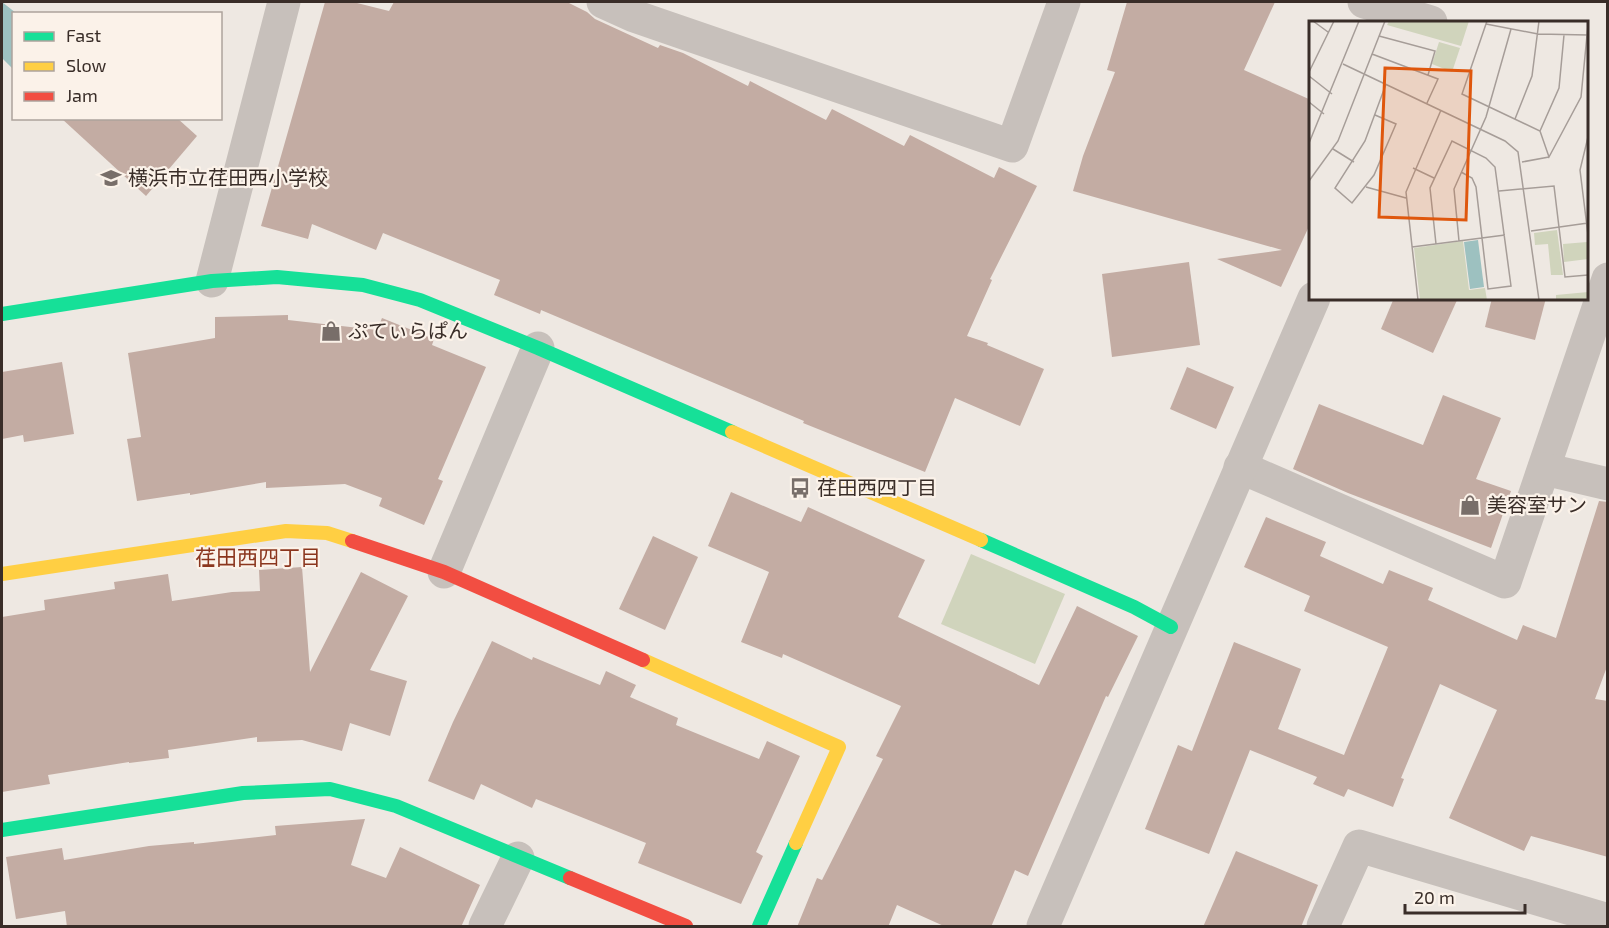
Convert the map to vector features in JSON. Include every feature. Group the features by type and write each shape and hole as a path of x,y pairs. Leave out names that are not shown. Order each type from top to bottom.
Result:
{"street":[{"path":"212,281 284,2"},
{"path":"603,2 634,16 1012,146 1064,2"},
{"path":"1365,2 1429,21"},
{"path":"1433,21 1443,2"},
{"path":"2,314 212,281 277,277 363,285 420,300 538,348 1123,603 1171,627"},
{"path":"1240,467 1505,582 1608,279"},
{"path":"1043,927 1313,300"},
{"path":"444,572 538,348"},
{"path":"1544,469 1608,484"},
{"path":"2,574 286,531 327,533 444,572 840,747 759,927"},
{"path":"2,830 243,793 330,789 396,806 686,927"},
{"path":"1323,927 1359,846 1608,920"},
{"path":"485,927 518,858"}],"green space":[{"path":"971,554 1065,594 1035,664 941,624"}],"water":[{"path":"2,2 15,12 12,12 12,68 2,58"}],"building":[{"path":"325,2 353,2 389,11 394,2 567,2 587,12 595,19 658,48 660,45 683,53 748,86 750,81 826,120 832,109 904,146 910,135 994,178 999,167 1037,186 990,279 992,280 967,336 988,343 987,345 1044,369 1020,426 955,398 925,472 803,423 804,421 541,310 540,314 494,295 500,280 383,233 376,250 312,224 308,239 261,226"},
{"path":"1127,2 1275,2 1244,70 1309,99 1309,226 1281,287 1217,259 1282,250 1073,191 1083,156 1115,72 1107,70"},
{"path":"63,120 179,120 197,136 146,196"},
{"path":"1189,262 1200,345 1112,357 1102,274"},
{"path":"1393,300 1457,300 1433,353 1381,329"},
{"path":"1492,300 1545,300 1535,340 1485,327"},
{"path":"288,315 288,320 377,330 382,318 434,339 432,345 486,367 438,479 443,481 424,525 379,506 382,498 345,484 266,488 266,482 137,501 127,439 141,437 128,353 215,338 215,317"},
{"path":"62,362 74,434 24,442 23,435 2,439 2,372"},
{"path":"1187,367 1234,387 1216,429 1170,409"},
{"path":"1443,395 1501,418 1476,479 1511,491 1491,548 1348,493 1293,469 1319,404 1423,445"},
{"path":"731,492 801,522 808,507 925,560 898,617 1039,685 1077,606 1138,636 1108,697 1106,696 1028,876 1015,870 991,927 946,927 897,905 888,927 797,927 817,878 822,880 883,759 876,756 901,706 783,654 782,658 741,642 769,572 708,546"},
{"path":"1599,501 1608,502 1608,664 1595,699 1608,701 1608,857 1531,836 1524,851 1449,818 1497,710 1440,684 1401,778 1404,779 1393,807 1348,789 1344,797 1313,784 1317,777 1250,750 1209,854 1145,829 1178,745 1192,751 1234,642 1301,669 1278,729 1344,755 1388,647 1304,611 1310,596 1244,567 1266,517 1326,542 1320,556 1383,584 1389,570 1433,588 1428,600 1517,640 1523,625 1556,638"},
{"path":"653,536 698,557 665,630 619,609"},
{"path":"302,567 310,672 361,572 408,596 370,670 407,681 390,736 350,723 342,751 302,740 257,742 257,737 168,750 169,758 48,775 50,784 2,792 2,617 45,610 44,600 115,589 114,582 168,574 172,601 232,592 260,591 259,570"},
{"path":"492,641 532,660 533,657 600,685 606,671 636,685 630,697 678,718 676,725 759,759 767,741 800,756 756,852 763,856 741,904 638,863 646,843 536,799 532,808 481,784 474,800 428,781"},
{"path":"365,819 351,865 386,878 400,847 480,885 461,927 67,927 65,911 16,919 6,857 62,848 64,860 149,846 194,842 194,844 276,835 275,826"},
{"path":"1236,851 1318,885 1301,927 1203,927"}],"traffic: fast":[{"path":"2,314 212,281 277,277 363,285 420,300 732,432"},
{"path":"981,540 1134,607 1171,627"},
{"path":"2,830 243,793 330,789 396,806 570,878"},
{"path":"759,926 796,843"}],"traffic: slow":[{"path":"732,432 981,540"},
{"path":"2,574 286,531 327,533 352,541"},
{"path":"643,660 839,747 796,843"}],"traffic: jam":[{"path":"352,541 444,572 643,660"},
{"path":"570,878 686,926"}],"place":[{"name":"横浜市立荏田西小学校","path":"111,178"},
{"name":"ぷてぃらぱん","path":"331,331"},
{"name":"荏田西四丁目","path":"800,488"},
{"name":"美容室サン","path":"1470,505"}],"district":[{"name":"荏田西四丁目","path":"258,558"}]}
